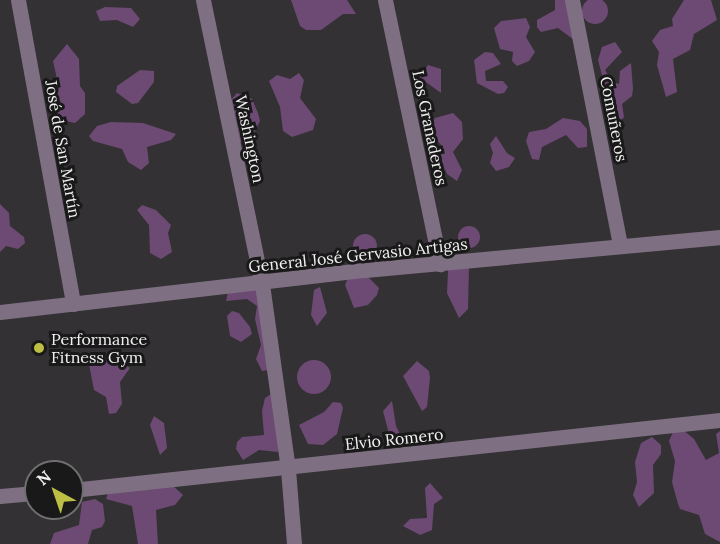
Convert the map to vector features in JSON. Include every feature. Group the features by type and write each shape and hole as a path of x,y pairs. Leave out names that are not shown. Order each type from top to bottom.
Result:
{"street":[{"name":"José de San Martín","path":"18,0 73,304"},
{"name":"Washington","path":"203,0 262,284 288,469 294,544"},
{"name":"Los Granaderos","path":"385,0 440,264"},
{"name":"Comuñeros","path":"572,0 620,245"},
{"name":"General José Gervasio Artigas","path":"0,312 168,291 262,284 620,245 720,237"},
{"name":"Elvio Romero","path":"84,488 288,469 720,420"},
{"path":"0,496 24,494"}],"shaded area":[{"path":"595,-2 604,2 608,11 604,20 595,24 586,20 582,11 586,2"},
{"path":"291,0 347,0 356,14 343,14 321,30 306,30 300,26"},
{"path":"555,0 571,0 574,40 558,28 541,32 537,27 537,20 555,10"},
{"path":"684,0 711,0 717,20 694,34 690,50 673,59 677,92 666,97 657,65 659,52 652,41 660,30 673,26 672,19"},
{"path":"105,7 131,8 140,19 133,27 117,20 100,21 96,11"},
{"path":"526,18 530,27 526,37 535,52 529,61 517,66 512,61 513,52 500,49 494,28 501,21"},
{"path":"615,42 622,52 605,70 612,82 619,84 620,71 631,63 633,89 632,96 622,104 624,117 615,127 608,126 610,105 598,60 602,47"},
{"path":"67,44 79,59 80,86 85,93 85,114 75,123 61,120 54,108 59,88 53,61"},
{"path":"485,52 493,53 501,64 485,71 486,81 503,81 508,87 504,93 498,94 477,83 474,60"},
{"path":"428,65 441,69 441,93 419,77"},
{"path":"140,70 154,71 154,82 138,103 132,104 116,92 117,86"},
{"path":"299,73 304,80 300,98 316,119 313,130 292,137 283,131 280,107 269,81 277,75 290,79"},
{"path":"237,93 252,99 260,121 249,143 239,142 230,101"},
{"path":"453,113 462,122 463,139 453,152 462,170 457,181 447,174 440,159 442,146 428,130 435,118"},
{"path":"563,118 580,121 587,129 587,147 578,148 566,135 542,147 539,160 532,159 526,141 529,132 546,129"},
{"path":"111,122 143,123 176,134 171,140 147,147 149,163 141,170 128,162 122,149 93,141 89,136 97,126"},
{"path":"496,136 507,153 515,158 509,167 496,171 490,163 493,153 490,144"},
{"path":"0,204 9,213 10,226 24,237 25,243 18,249 6,246 0,252"},
{"path":"142,205 156,210 171,225 168,233 172,252 161,259 150,253 149,225 137,210"},
{"path":"469,226 477,229 480,237 477,245 469,248 461,245 458,237 461,229"},
{"path":"365,234 374,237 377,246 374,255 365,258 356,255 353,246 356,237"},
{"path":"469,267 468,309 459,318 447,293 448,268"},
{"path":"368,277 379,288 377,295 368,305 354,308 345,285 348,278"},
{"path":"320,287 327,313 317,326 311,315 314,290"},
{"path":"261,290 269,370 262,371 256,359 261,345 255,319 257,306 247,299 226,301 228,292"},
{"path":"232,311 239,313 250,327 252,334 241,342 230,336 227,316"},
{"path":"92,353 116,359 130,368 120,382 122,404 116,413 109,414 106,397 94,390 88,359"},
{"path":"314,360 326,365 331,377 326,389 314,394 302,389 297,377 302,365"},
{"path":"417,361 429,371 430,378 427,407 422,411 403,376"},
{"path":"271,394 278,413 278,452 259,450 243,460 236,449 237,442 242,437 264,435 262,411 265,398"},
{"path":"392,401 396,426 405,444 396,442 389,434 383,411"},
{"path":"333,402 341,403 343,408 337,434 323,445 308,444 299,425 324,412"},
{"path":"154,416 164,423 167,448 160,455 150,425"},
{"path":"682,429 694,439 706,460 719,453 716,434 720,431 720,542 705,534 699,515 680,509 678,504 672,482 675,461 669,441 674,430"},
{"path":"652,437 661,445 661,454 653,465 654,493 639,507 633,495 637,482 635,462 641,443"},
{"path":"430,483 443,498 434,504 432,530 420,535 403,526 410,519 427,518 425,488"},
{"path":"173,486 183,495 175,505 156,510 158,544 138,544 132,506 106,499 108,493"},
{"path":"95,499 103,504 105,521 102,527 92,530 88,544 50,544 54,533 79,525 80,520 84,520 84,502"}],"place":[{"name":"Performance Fitness Gym","path":"39,348"}]}
